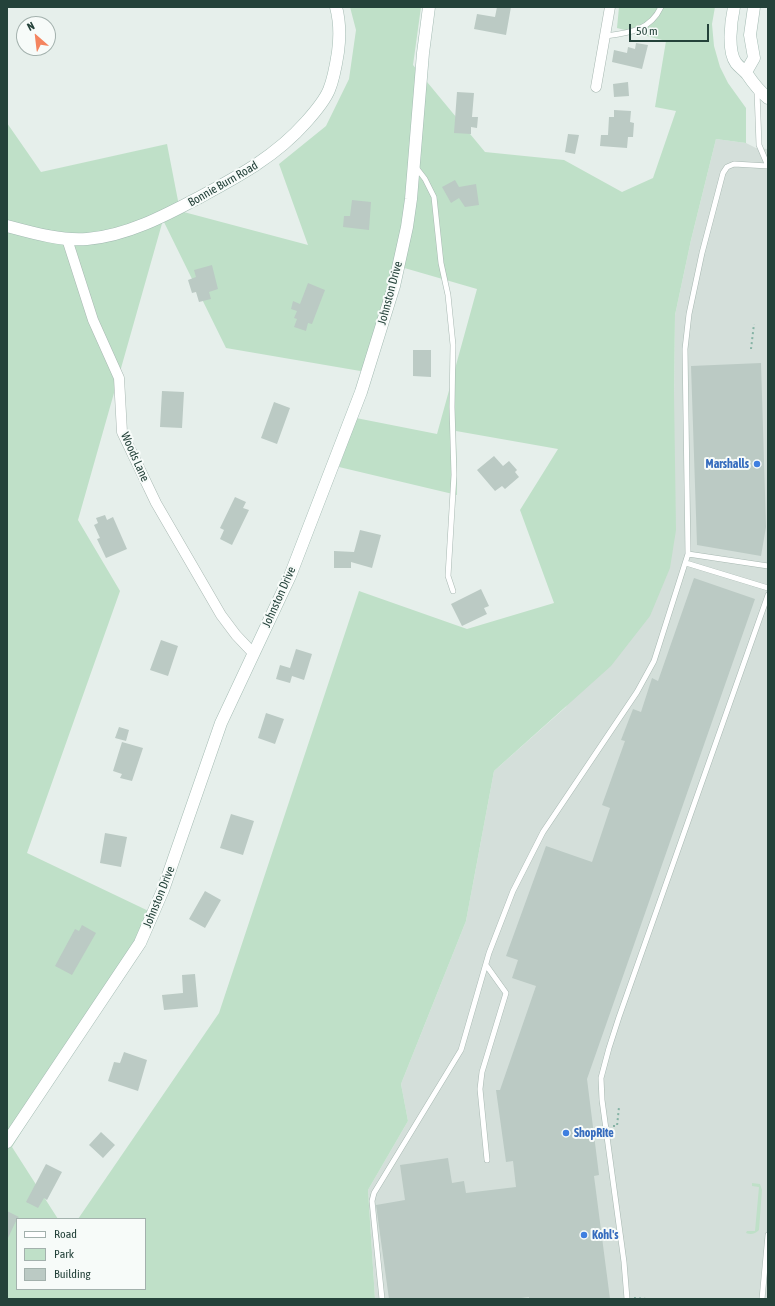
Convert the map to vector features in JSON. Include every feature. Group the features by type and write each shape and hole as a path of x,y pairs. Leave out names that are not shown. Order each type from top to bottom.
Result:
{"street":[{"name":"Bonnie Burn Road","path":"7,226 33,233 67,239 88,239 114,234 144,225 165,216 240,176 265,160 294,136 315,112 329,91 336,67 339,40 339,17 336,7"},
{"name":"Johnston Drive","path":"7,1142 140,943 163,890 221,723 290,576 361,392 394,286 408,220 423,53 430,7"},
{"path":"596,86 610,7"},
{"path":"734,7 730,31 732,52 735,62 746,72 757,88 768,98"},
{"path":"746,72 754,58 750,35 754,7"},
{"name":"Woods Lane","path":"67,239 93,320 119,378 122,432 156,503 221,615 236,635 253,653"}],"lane":[{"path":"605,36 640,29 657,16 661,7"},
{"path":"757,88 759,145 768,166 768,172"},
{"path":"382,1299 372,1197 461,1050 486,965 513,891 543,832 637,692 654,662 688,554 685,349 689,314 702,253 724,170 730,164 768,166"},
{"path":"414,165 425,179 434,197 437,232 448,295 452,338 454,475 448,576 453,592"},
{"path":"688,554 768,566"},
{"path":"686,563 768,588"},
{"path":"627,1299 623,1255 602,1100 601,1078 619,1017 768,594"},
{"path":"486,965 506,993 482,1072 480,1089 487,1160"},
{"path":"762,1299 766,1275 768,1235"}],"path":[{"path":"751,349 754,324"}],"shaded area":[{"path":"716,139 746,143 756,148 768,149 768,1299 375,1299 368,1190 408,1121 401,1084 466,921 494,771 566,707 674,394 675,315 691,240"}],"green space":[{"path":"350,7 421,7 413,65 485,152 564,160 622,192 653,178 676,111 655,107 666,41 617,28 619,7 715,7 712,24 714,46 720,67 728,83 746,108 746,143 716,139 691,240 675,315 674,394 676,530 670,568 650,616 611,666 494,771 466,921 401,1084 408,1121 368,1190 375,1299 7,1299 7,123 41,172 167,144 180,211 308,245 279,164 326,126 349,79 356,30","holes":["163,220 226,348 372,373 401,267 477,289 437,434 356,418 339,467 457,495 456,431 558,449 520,510 554,603 467,629 359,591 219,1013 79,1218 146,1218 146,1290 16,1290 16,1218 57,1218 12,1147 157,915 27,853 120,591 78,520"]},
{"path":"752,1183 760,1184 762,1190 759,1230 750,1234 746,1233 747,1231 755,1231 759,1187 752,1186"}],"building":[{"path":"497,7 511,7 506,35 474,29 477,14 495,17"},
{"path":"636,43 648,45 642,69 612,62 614,50 627,53 628,47 635,49"},
{"path":"628,82 629,96 614,97 613,84"},
{"path":"457,92 474,93 472,117 478,117 477,128 471,127 471,134 454,133"},
{"path":"614,110 631,111 630,122 634,123 633,137 628,137 627,148 600,146 601,135 608,135 609,117 614,117"},
{"path":"568,134 579,135 575,154 565,152"},
{"path":"455,180 459,187 476,184 479,205 465,207 459,198 451,203 442,187"},
{"path":"352,200 371,202 369,230 343,227 344,216 350,216"},
{"path":"212,265 218,289 209,292 211,299 199,302 196,292 192,293 188,280 196,277 194,270"},
{"path":"308,283 325,290 312,324 308,323 306,331 294,327 297,319 294,318 297,311 291,309 293,301 300,304"},
{"path":"413,350 431,350 431,377 413,376"},
{"path":"761,363 766,527 761,556 697,545 691,366"},
{"path":"162,391 184,392 182,428 160,427"},
{"path":"274,402 290,408 277,444 261,438"},
{"path":"494,456 503,466 509,461 517,470 515,472 519,477 505,489 502,486 495,491 477,470"},
{"path":"235,497 246,502 243,508 249,510 232,545 220,539 224,530 220,528"},
{"path":"105,515 107,520 113,517 127,549 106,558 97,539 100,538 94,525 98,523 96,518"},
{"path":"360,530 381,535 372,568 351,562 351,568 334,568 334,551 354,552"},
{"path":"694,578 755,599 587,1079 599,1175 594,1176 610,1299 529,1299 529,1297 513,1299 389,1299 376,1205 405,1200 400,1165 448,1158 452,1183 464,1181 466,1193 516,1187 513,1161 506,1162 496,1090 500,1090 536,986 512,978 518,960 506,956 546,846 592,862 610,808 602,805 625,741 621,740 633,709 641,712 652,678 658,681"},
{"path":"481,589 489,606 484,608 487,614 462,626 451,604"},
{"path":"161,640 178,646 168,676 150,670"},
{"path":"296,649 312,654 304,680 292,676 290,683 276,679 280,665 290,668"},
{"path":"266,713 284,719 275,744 258,738"},
{"path":"119,727 129,730 126,741 115,738"},
{"path":"122,742 143,748 132,781 120,778 122,774 113,771"},
{"path":"231,814 254,821 243,855 220,848"},
{"path":"105,833 127,837 121,867 100,863"},
{"path":"205,891 221,900 205,928 189,919"},
{"path":"82,925 96,933 72,975 55,966 75,929 79,931"},
{"path":"195,974 198,1007 164,1010 162,995 183,993 182,975"},
{"path":"124,1052 147,1060 138,1091 108,1081 114,1062 120,1063"},
{"path":"101,1132 115,1145 103,1158 89,1145"},
{"path":"46,1164 62,1172 47,1200 44,1198 38,1208 26,1202"},
{"path":"7,1211 19,1217 16,1218 7,1240"}],"place":[{"name":"Marshalls","path":"757,464"},
{"name":"ShopRite","path":"566,1133"},
{"name":"Kohl's","path":"584,1235"}]}
